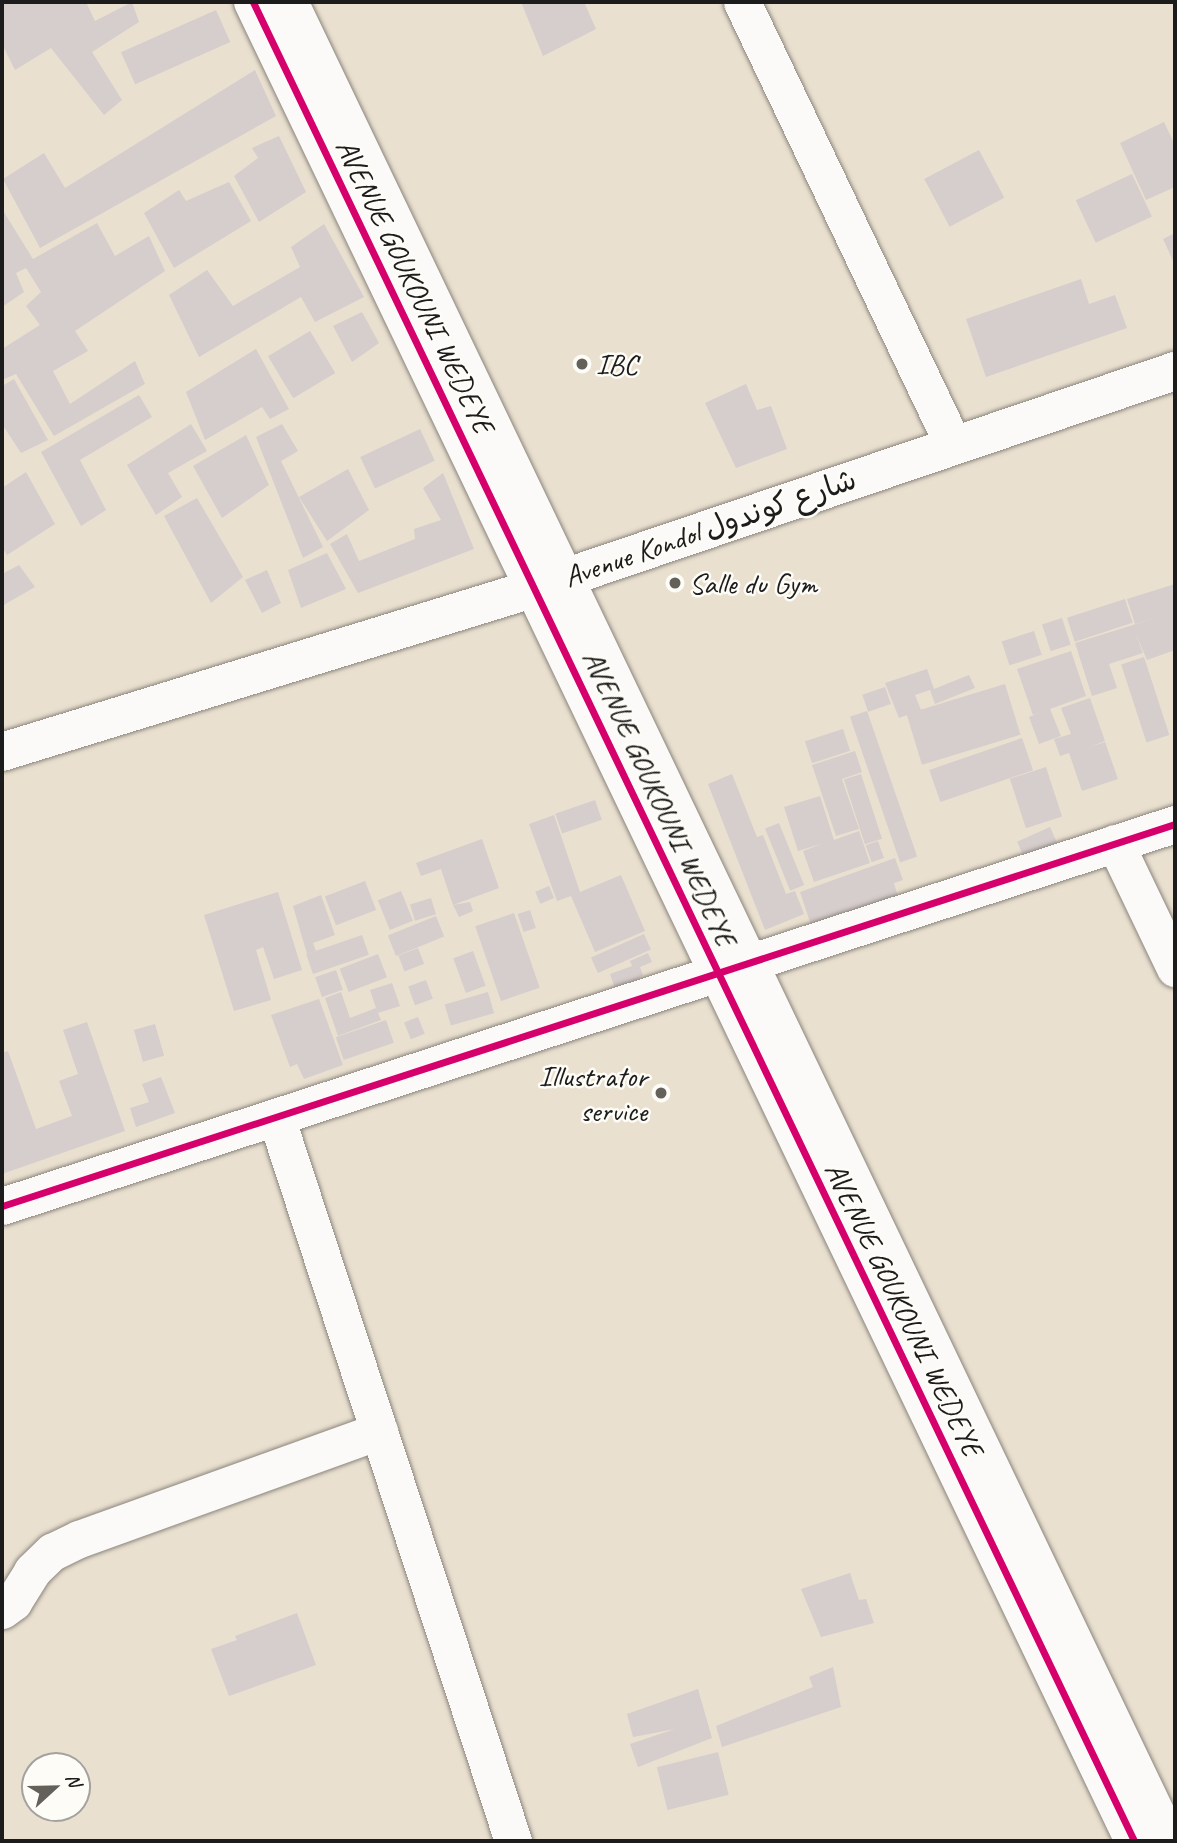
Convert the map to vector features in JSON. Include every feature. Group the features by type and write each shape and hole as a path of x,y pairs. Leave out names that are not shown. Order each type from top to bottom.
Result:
{"street":[{"name":"AVENUE GOUKOUNI WEDEYE","path":"253,2 550,583"},
{"name":"AVENUE GOUKOUNI WEDEYE","path":"289,2 550,583 733,967 1134,1841"},
{"path":"742,2 953,445"},
{"name":"Avenue Kondol شارع كوندول","path":"2,752 550,583 1175,371"},
{"path":"2,1206 1175,824"},
{"path":"1115,843 1175,968"},
{"name":"AVENUE GOUKOUNI WEDEYE","path":"733,967 1169,1841"},
{"path":"276,1117 513,1841"},
{"path":"2,1610 13,1602 32,1571 52,1552 79,1539 379,1431"}],"building":[{"path":"2,2 86,2 95,21 132,2 139,22 92,52 122,100 104,115 51,48 15,70 2,44"},
{"path":"521,2 584,2 596,29 543,56"},
{"path":"216,10 230,42 135,84 121,52"},
{"path":"255,70 276,116 40,248 3,179 44,153 65,188"},
{"path":"1164,122 1173,141 1175,139 1175,187 1146,200 1120,143"},
{"path":"279,136 306,192 259,222 234,176 258,158 252,148"},
{"path":"979,150 1004,198 950,227 924,179"},
{"path":"1132,174 1152,217 1096,243 1076,200"},
{"path":"229,182 251,221 174,268 144,213 179,190 186,201"},
{"path":"2,209 33,259 97,223 115,256 149,236 165,271 75,331 88,351 53,371 70,404 135,361 145,384 54,436 16,374 2,380 2,349 40,325 26,306 41,292 26,268 16,273 24,292 2,307"},
{"path":"324,224 364,297 315,322 301,297 199,357 169,295 207,270 233,306 300,267 291,247"},
{"path":"1175,233 1175,265 1163,239"},
{"path":"1081,279 1089,304 1115,295 1127,328 986,377 966,319"},
{"path":"362,312 379,343 352,362 333,326"},
{"path":"310,331 335,373 293,398 268,356"},
{"path":"256,349 289,409 270,419 262,407 205,440 186,392"},
{"path":"14,379 48,440 21,453 2,424 2,386"},
{"path":"746,384 757,410 771,406 787,449 736,468 705,403"},
{"path":"139,395 152,417 80,460 106,510 81,526 41,452"},
{"path":"191,424 207,451 168,473 182,497 156,515 127,465"},
{"path":"282,424 298,451 281,461 323,547 303,558 256,437"},
{"path":"420,429 435,461 375,489 360,457"},
{"path":"246,435 269,485 222,518 193,466"},
{"path":"348,469 369,510 327,541 299,497"},
{"path":"26,472 55,524 7,555 2,547 2,488"},
{"path":"443,473 474,549 358,593 330,544 347,534 359,561 415,539 414,529 441,520 423,488"},
{"path":"197,498 243,577 211,603 164,516"},
{"path":"327,553 346,589 301,608 288,570"},
{"path":"19,565 35,587 2,606 2,574"},
{"path":"267,570 281,603 262,613 245,580"},
{"path":"1175,584 1175,650 1147,660 1135,632 1143,653 1109,664 1117,688 1092,696 1075,643 1165,615 1135,624 1127,599"},
{"path":"1125,599 1133,623 1075,642 1067,618"},
{"path":"1062,618 1071,645 1051,651 1042,624"},
{"path":"1034,631 1042,655 1009,665 1002,642"},
{"path":"1071,651 1086,696 1050,709 1061,736 1039,744 1029,717 1042,712 1033,715 1017,669"},
{"path":"1144,657 1169,735 1147,742 1121,664"},
{"path":"927,669 934,689 969,675 975,688 935,704 930,690 915,695 921,710 899,718 885,683"},
{"path":"1005,684 1020,735 922,765 907,714"},
{"path":"885,687 891,704 868,712 862,695"},
{"path":"1090,698 1105,741 1090,747 1105,742 1118,779 1082,791 1069,753 1060,756 1054,739 1071,734 1061,708"},
{"path":"867,711 917,857 900,862 850,717"},
{"path":"843,729 850,751 812,763 805,741"},
{"path":"1022,738 1033,770 940,802 929,770"},
{"path":"855,751 862,772 842,779 859,829 836,836 812,765"},
{"path":"1046,767 1062,816 1026,828 1010,779"},
{"path":"732,774 757,837 763,835 786,894 795,891 804,914 765,930 708,784"},
{"path":"861,774 882,839 865,844 844,780"},
{"path":"820,796 834,840 859,831 870,863 814,882 803,851 824,843 798,851 784,807"},
{"path":"595,800 602,820 562,834 555,814"},
{"path":"554,815 580,892 621,875 645,931 595,952 571,896 557,901 529,824"},
{"path":"779,823 804,885 790,891 765,829"},
{"path":"1050,827 1057,843 1024,857 1017,842"},
{"path":"482,839 499,888 453,905 441,869 421,876 416,863"},
{"path":"878,841 884,858 872,862 866,845"},
{"path":"895,858 903,880 894,883 898,897 812,928 800,892"},
{"path":"365,881 376,910 336,925 325,896"},
{"path":"549,886 554,898 540,904 535,892"},
{"path":"401,891 413,921 390,930 378,900"},
{"path":"278,892 302,970 274,979 263,947 256,950 271,1000 234,1011 204,915"},
{"path":"321,895 335,935 313,943 316,951 307,954 293,906"},
{"path":"431,898 436,914 415,921 410,904"},
{"path":"470,902 473,911 459,917 453,905"},
{"path":"530,910 536,928 524,932 518,914"},
{"path":"514,913 540,988 501,1001 475,926"},
{"path":"436,916 444,936 396,956 388,935"},
{"path":"644,934 651,950 598,973 591,958"},
{"path":"362,935 369,955 313,974 306,954"},
{"path":"418,948 424,964 404,971 398,956"},
{"path":"473,951 486,986 466,993 453,958"},
{"path":"648,953 652,962 640,967 643,975 617,994 610,974 632,966 630,961"},
{"path":"378,954 387,977 349,992 340,969"},
{"path":"336,970 343,990 322,997 315,977"},
{"path":"426,980 433,999 415,1005 408,986"},
{"path":"392,983 400,1006 378,1013 381,1020 338,1036 325,998 341,992 350,1018 376,1008 370,990"},
{"path":"488,992 494,1013 451,1026 445,1004"},
{"path":"319,999 343,1065 304,1079 297,1064 290,1067 271,1015"},
{"path":"418,1017 425,1034 411,1039 404,1023"},
{"path":"386,1020 394,1043 344,1060 336,1037"},
{"path":"87,1022 125,1131 2,1174 2,1053 8,1051 36,1129 72,1116 59,1081 78,1074 63,1030"},
{"path":"155,1024 164,1056 143,1062 134,1030"},
{"path":"161,1077 175,1113 136,1127 130,1108 149,1102 142,1084"},
{"path":"850,1573 859,1600 866,1599 874,1623 821,1637 801,1589"},
{"path":"297,1613 316,1665 229,1696 211,1649 237,1640 235,1636"},
{"path":"833,1667 841,1707 722,1747 716,1726 813,1687 809,1677"},
{"path":"698,1689 712,1738 638,1767 630,1744 675,1729 633,1737 627,1714"},
{"path":"718,1752 729,1795 668,1810 657,1767"}],"cycle path":[{"path":"253,2 1134,1841"},
{"path":"2,1206 1175,824"}],"place":[{"name":"IBC","path":"582,364"},
{"name":"Salle du Gym","path":"675,583"},
{"name":"Illustrator service","path":"661,1093"}]}
